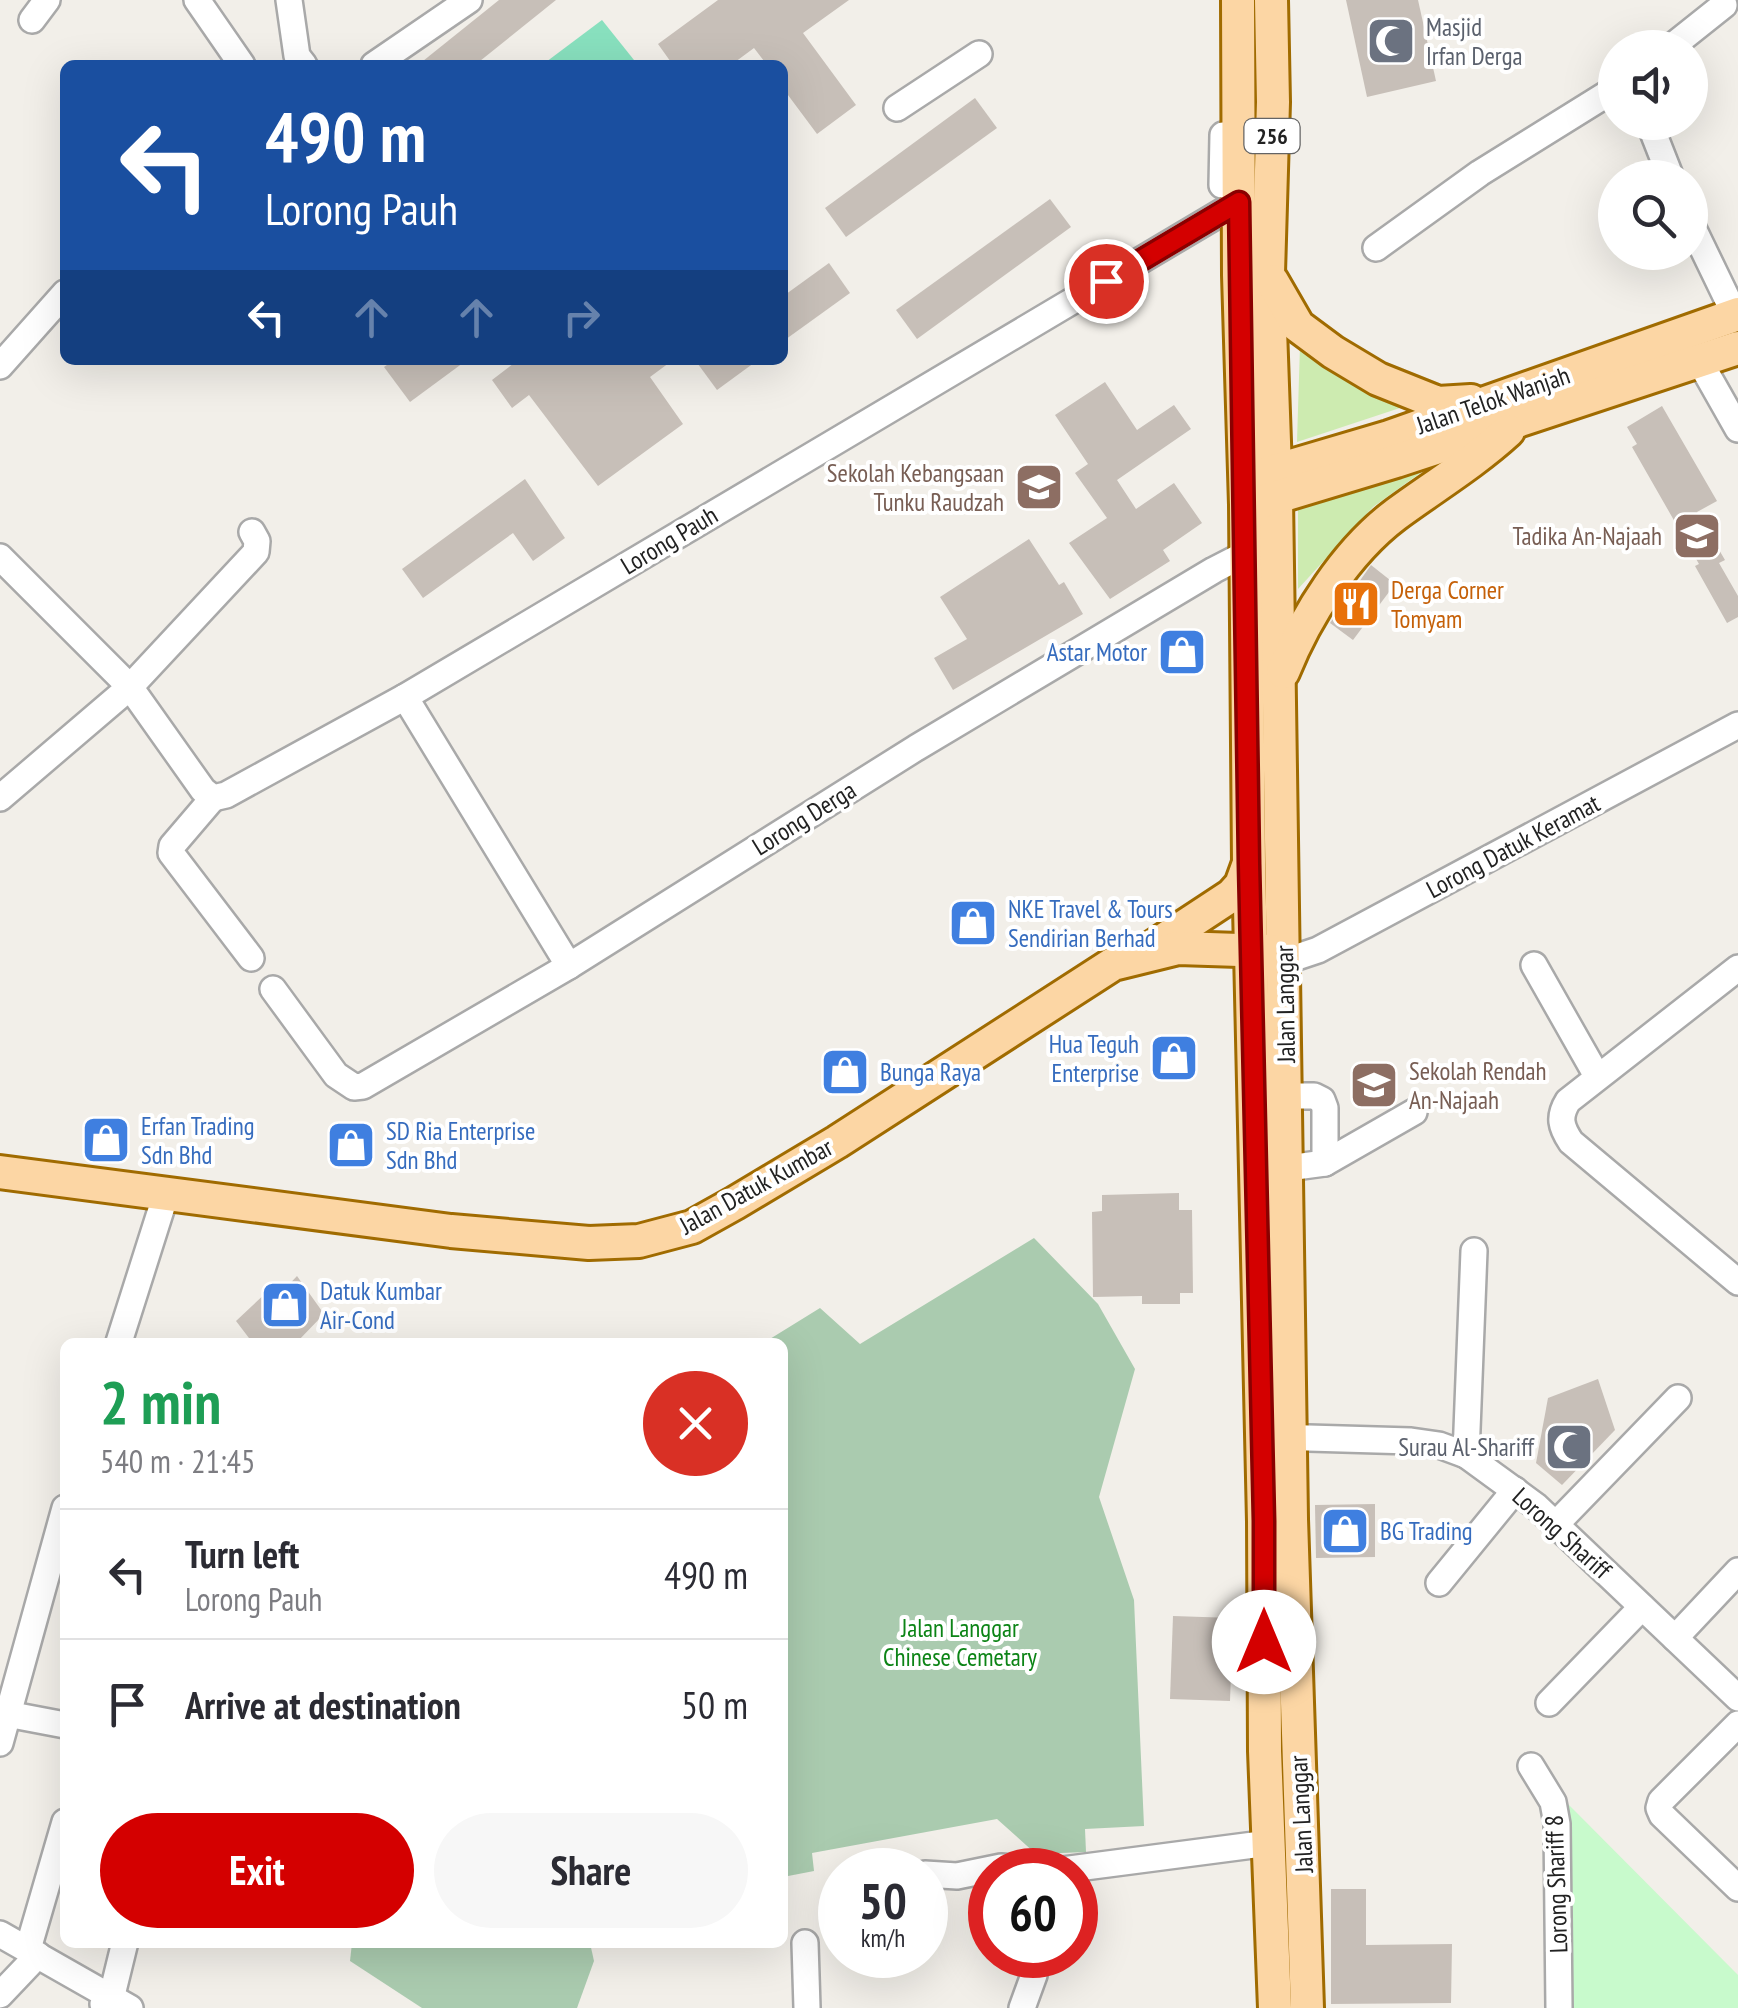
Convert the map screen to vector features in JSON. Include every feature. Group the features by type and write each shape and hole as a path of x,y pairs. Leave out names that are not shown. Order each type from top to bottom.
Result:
{"main road":[{"name":"Jalan Langgar","path":"1238,0 1231,193 1278,682 1274,954 1277,1437 1306,2008"},
{"name":"Jalan Langgar","path":"1271,0 1272,102 1260,489 1247,553 1249,864 1274,954 1287,1096 1269,1843 1274,2008"},
{"path":"1268,273 1298,326 1378,379 1438,403 1513,408 1486,450 1392,517 1364,543 1309,614 1278,682"},
{"name":"Jalan Telok Wanjah","path":"1513,408 1736,315"},
{"name":"Jalan Telok Wanjah","path":"1260,489 1513,408 1700,362 1738,348"},
{"path":"1113,964 1150,948 1220,905 1241,885 1249,864"},
{"name":"Jalan Datuk Kumbar","path":"0,1172 451,1231 589,1243 639,1241 692,1227 735,1202 852,1132 1113,964 1178,948 1274,954"}],"street":[{"path":"197,0 239,60"},
{"path":"290,0 300,60"},
{"path":"381,60 468,0"},
{"path":"1225,0 1231,193"},
{"path":"1693,30 1724,5"},
{"path":"897,108 979,54"},
{"path":"1376,248 1480,174 1598,100"},
{"name":"Lorong Pauh","path":"214,798 405,697 1231,193"},
{"path":"1708,258 1736,315"},
{"path":"0,366 60,299"},
{"path":"1700,362 1738,428"},
{"path":"0,798 130,688 256,552 258,541 252,532"},
{"name":"Lorong Derga","path":"273,990 336,1075 354,1088 363,1086 569,966 916,748 1247,553"},
{"path":"0,557 130,688 203,790 214,798 172,846 171,853 251,958"},
{"path":"405,697 569,966"},
{"name":"Lorong Datuk Keramat","path":"1274,954 1318,950 1738,725"},
{"path":"1534,965 1604,1070"},
{"path":"1738,968 1604,1070 1561,1112 1564,1133 1571,1142 1738,1282"},
{"path":"1287,1096 1314,1096 1322,1100 1325,1164"},
{"path":"1288,1168 1325,1164 1414,1112"},
{"path":"120,1338 166,1194"},
{"path":"1466,1454 1474,1252"},
{"path":"1556,1524 1678,1398"},
{"name":"Lorong Shariff","path":"1277,1437 1411,1441 1466,1454 1556,1524 1738,1698"},
{"path":"1439,1583 1515,1490"},
{"path":"60,1532 2,1731 60,1725"},
{"path":"1676,1638 1738,1571"},
{"path":"1549,1703 1642,1607"},
{"path":"0,1641 26,1646"},
{"path":"1738,1724 1661,1801 1659,1808 1738,1888"},
{"name":"Lorong Shariff 8","path":"1531,1766 1554,1802 1557,1824 1559,2008"},
{"path":"0,1995 33,1952 60,1842"},
{"path":"1098,1865 1269,1843"},
{"path":"0,1934 114,2004 124,1948"},
{"path":"805,1943 807,2008"},
{"path":"1022,2008 1033,1978"}],"green space":[{"path":"602,20 634,60 549,60"},
{"path":"1300,345 1412,404 1297,442"},
{"path":"1455,448 1373,507 1298,589 1298,505"},
{"name":"Jalan Langgar Chinese Cemetary","path":"1034,1238 1098,1304 1135,1369 1099,1497 1134,1600 1144,1826 1085,1829 1086,1848 1029,1848 997,1819 839,1848 818,1848 812,1853 814,1871 788,1876 788,1338 771,1338 820,1308 860,1344"},
{"path":"1564,1800 1738,1975 1738,2008 1566,2008"},
{"path":"351,1948 591,1948 594,1961 577,2008 422,2008 350,1961"}],"building":[{"path":"499,0 556,0 481,60 424,60"},
{"path":"718,0 849,0 803,33 856,105 817,134 788,95 788,60 763,60 754,48 738,60 669,60 658,44"},
{"name":"Masjid Irfan Derga","path":"1346,0 1418,0 1436,81 1367,97"},
{"path":"975,98 997,128 846,237 825,208"},
{"path":"1050,199 1071,227 917,339 896,310"},
{"path":"829,263 850,293 788,338 788,293"},
{"path":"387,365 460,365 410,402 384,367"},
{"path":"512,365 666,365 650,377 683,424 598,486 529,395 512,408 492,380"},
{"path":"699,365 751,365 717,390"},
{"path":"1105,382 1137,430 1174,405 1191,429 1117,480 1136,509 1174,483 1202,523 1163,550 1170,561 1110,599 1069,543 1107,518 1075,473 1088,464 1055,415"},
{"name":"Tadika An-Najaah","path":"1662,406 1717,501 1697,512 1725,560 1719,563 1738,596 1738,617 1727,623 1695,566 1699,564 1632,447 1637,444 1627,427"},
{"path":"525,479 565,538 533,561 513,533 423,598 402,569"},
{"path":"1029,539 1059,585 1064,582 1083,614 953,690 934,658 967,639 940,597"},
{"path":"1371,565 1395,584 1353,640 1330,623"},
{"path":"1179,1193 1179,1210 1192,1210 1193,1293 1180,1293 1180,1304 1142,1304 1142,1296 1093,1297 1092,1212 1102,1211 1102,1195"},
{"name":"Datuk Kumbar Air-Cond","path":"297,1276 324,1314 301,1338 249,1338 236,1321 269,1290 278,1296"},
{"name":"Surau Al-Shariff","path":"1598,1379 1615,1430 1562,1485 1536,1463 1548,1398"},
{"name":"BG Trading","path":"1375,1504 1375,1557 1316,1558 1315,1505"},
{"path":"1173,1616 1233,1618 1230,1701 1170,1699"},
{"path":"1331,1889 1366,1889 1366,1945 1452,1944 1451,2003 1331,2004"}],"place":[{"name":"Masjid Irfan Derga","path":"1391,41"},
{"name":"Sekolah Kebangsaan Tunku Raudzah","path":"1039,487"},
{"name":"Tadika An-Najaah","path":"1697,536"},
{"name":"Derga Corner Tomyam","path":"1356,604"},
{"name":"Astar Motor","path":"1182,652"},
{"name":"NKE Travel & Tours Sendirian Berhad","path":"973,923"},
{"name":"Hua Teguh Enterprise","path":"1174,1058"},
{"name":"Bunga Raya","path":"845,1072"},
{"name":"Sekolah Rendah An-Najaah","path":"1374,1085"},
{"name":"Erfan Trading Sdn Bhd","path":"106,1140"},
{"name":"SD Ria Enterprise Sdn Bhd","path":"351,1145"},
{"name":"Datuk Kumbar Air-Cond","path":"285,1305"},
{"name":"Surau Al-Shariff","path":"1569,1447"},
{"name":"BG Trading","path":"1345,1531"}],"route":[{"path":"1106,281 1239,202 1264,1642"}]}
